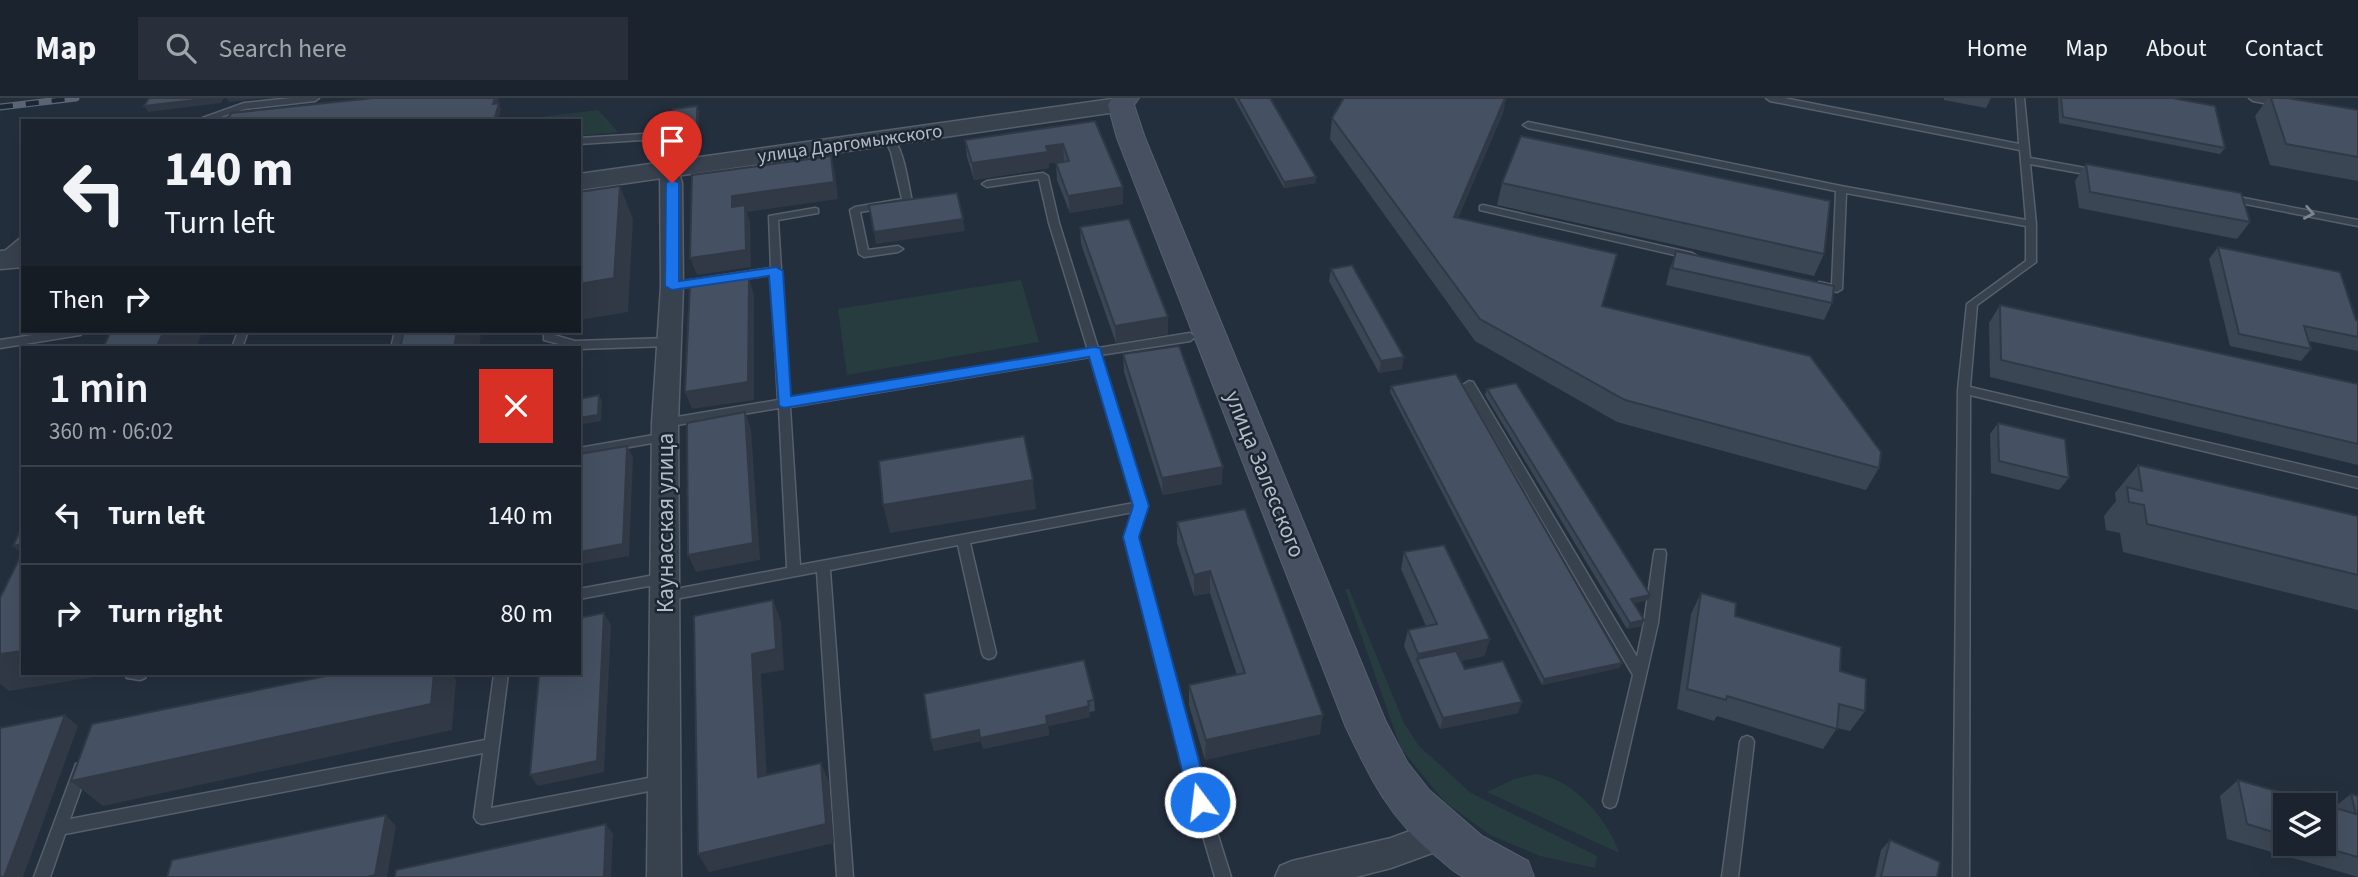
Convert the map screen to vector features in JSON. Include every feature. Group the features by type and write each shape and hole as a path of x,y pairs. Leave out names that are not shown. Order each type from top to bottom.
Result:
{"main road":[{"name":"улица Залесского","path":"1124,102 1131,138 1366,725 1400,789 1442,834 1503,875"}],"street":[{"name":"улица Даргомыжского","path":"581,182 890,139 1124,102"},
{"name":"Каунасская улица","path":"664,877 665,430 672,286 670,170"},
{"path":"0,261 21,258"},
{"path":"1292,877 1391,853 1442,834"}],"lane":[{"path":"204,119 244,106 315,98"},
{"path":"1770,98 2024,148"},
{"path":"1961,877 1964,390 1972,304 2031,262 2031,224 2020,98"},
{"path":"2253,98 2292,105"},
{"path":"1528,125 1841,189 2031,224"},
{"path":"581,141 643,137 661,144 670,170"},
{"path":"890,139 896,152 907,201 855,210 864,254 898,249"},
{"path":"2025,160 2108,175"},
{"path":"987,184 1043,176 1054,223 1141,506 1131,537 1194,781 1223,877"},
{"path":"1810,283 1837,289 1841,189"},
{"path":"2218,196 2358,223"},
{"path":"1483,208 1701,258"},
{"path":"794,571 773,218 815,211"},
{"path":"0,261 21,241"},
{"path":"672,286 776,271"},
{"path":"0,344 68,333"},
{"path":"548,333 548,337 575,345 668,342"},
{"path":"581,451 784,402 1190,337"},
{"path":"1469,384 1640,675"},
{"path":"1964,390 2358,483"},
{"path":"581,594 665,587 794,571 1141,506"},
{"path":"963,539 989,653"},
{"path":"1610,801 1651,623 1660,554"},
{"path":"823,566 845,877"},
{"path":"501,675 482,817 664,782"},
{"path":"1730,877 1747,742"},
{"path":"60,828 491,745"},
{"path":"42,877 88,750"}],"green space":[{"path":"598,110 618,132 581,136 581,119 532,118"},
{"path":"1021,280 1039,342 847,375 838,309"},
{"path":"1345,589 1349,589 1404,723 1419,746 1471,793 1597,856 1595,868 1540,856 1490,835 1445,802 1401,749"},
{"path":"1536,774 1563,783 1587,802 1606,827 1619,853 1487,792 1514,779"}],"building":[{"path":"149,98 212,98 144,106"},
{"path":"374,98 495,98 493,104 499,103 495,119 228,119 231,113"},
{"path":"1238,98 1270,98 1316,177 1284,182"},
{"path":"1344,98 1505,98 1454,217 1617,254 1602,306 1810,356 1881,452 1879,468 1625,400 1480,319 1332,118"},
{"path":"2061,98 2172,98 2215,106 2225,148 2063,117"},
{"path":"2271,98 2287,98 2358,110 2358,157 2286,144"},
{"path":"697,106 697,124 672,127 673,109"},
{"path":"1095,121 1123,187 1068,196 1056,163 1069,161 1063,144 1046,146 1048,152 972,163 965,140"},
{"path":"1521,136 1830,201 1824,254 1502,183"},
{"path":"698,141 698,145 675,148 675,145"},
{"path":"831,156 834,182 732,196 732,207 745,205 746,250 690,258 692,175"},
{"path":"2086,164 2241,193 2250,222 2090,192"},
{"path":"620,186 614,278 581,284 581,192"},
{"path":"957,193 963,219 874,232 869,205"},
{"path":"1129,219 1168,317 1115,326 1080,227"},
{"path":"2218,247 2340,272 2358,321 2358,337 2304,326 2311,349 2239,334"},
{"path":"1676,251 1834,286 1832,303 1672,268"},
{"path":"1352,265 1404,357 1381,361 1331,269"},
{"path":"749,278 748,382 685,392 690,285"},
{"path":"2000,305 2358,384 2358,444 2001,360"},
{"path":"110,333 163,333 157,346 104,346"},
{"path":"404,333 457,333 454,346 400,346"},
{"path":"1179,346 1223,467 1162,478 1123,354"},
{"path":"1456,374 1622,663 1544,679 1391,386"},
{"path":"1516,383 1650,595 1631,599 1644,620 1630,623 1487,389"},
{"path":"599,395 598,415 581,418 581,399"},
{"path":"745,412 753,543 688,555 687,423"},
{"path":"1998,423 2065,439 2069,478 1999,461"},
{"path":"1024,436 1033,480 883,505 879,461"},
{"path":"627,446 623,544 581,552 581,454"},
{"path":"2138,465 2358,516 2358,575 2147,524 2144,505 2129,502 2127,487 2142,491"},
{"path":"1245,509 1323,715 1206,740 1189,685 1245,673 1210,571 1194,575 1177,522"},
{"path":"21,529 21,544 13,546"},
{"path":"1444,545 1490,639 1418,654 1408,630 1437,624 1404,552"},
{"path":"21,555 21,651 0,654 0,598"},
{"path":"1701,593 1736,603 1735,616 1841,647 1840,671 1866,679 1865,711 1839,704 1837,729 1727,696 1726,700 1687,689"},
{"path":"773,600 776,649 752,654 758,777 821,763 826,824 698,854 694,616"},
{"path":"604,613 597,761 530,775 539,675 581,675 581,618"},
{"path":"1456,651 1465,669 1503,661 1522,702 1443,718 1417,659"},
{"path":"1084,660 1094,700 1088,701 1089,706 1046,716 1047,724 980,738 979,730 931,740 924,694"},
{"path":"331,675 434,675 431,704 71,781 92,724"},
{"path":"65,715 4,877 0,877 0,728"},
{"path":"2238,780 2283,793 2273,793 2273,832 2247,824"},
{"path":"2351,794 2358,796 2358,857 2336,851 2336,808 2356,814"},
{"path":"386,815 375,875 167,877 172,860"},
{"path":"606,824 604,877 395,877 396,870"},
{"path":"1890,840 1940,862 1937,877 1881,877"}],"railway":[{"path":"0,107 76,98"}],"route":[{"path":"672,183 672,286 776,271 784,402 1094,352 1141,506 1131,537 1200,802"}]}
